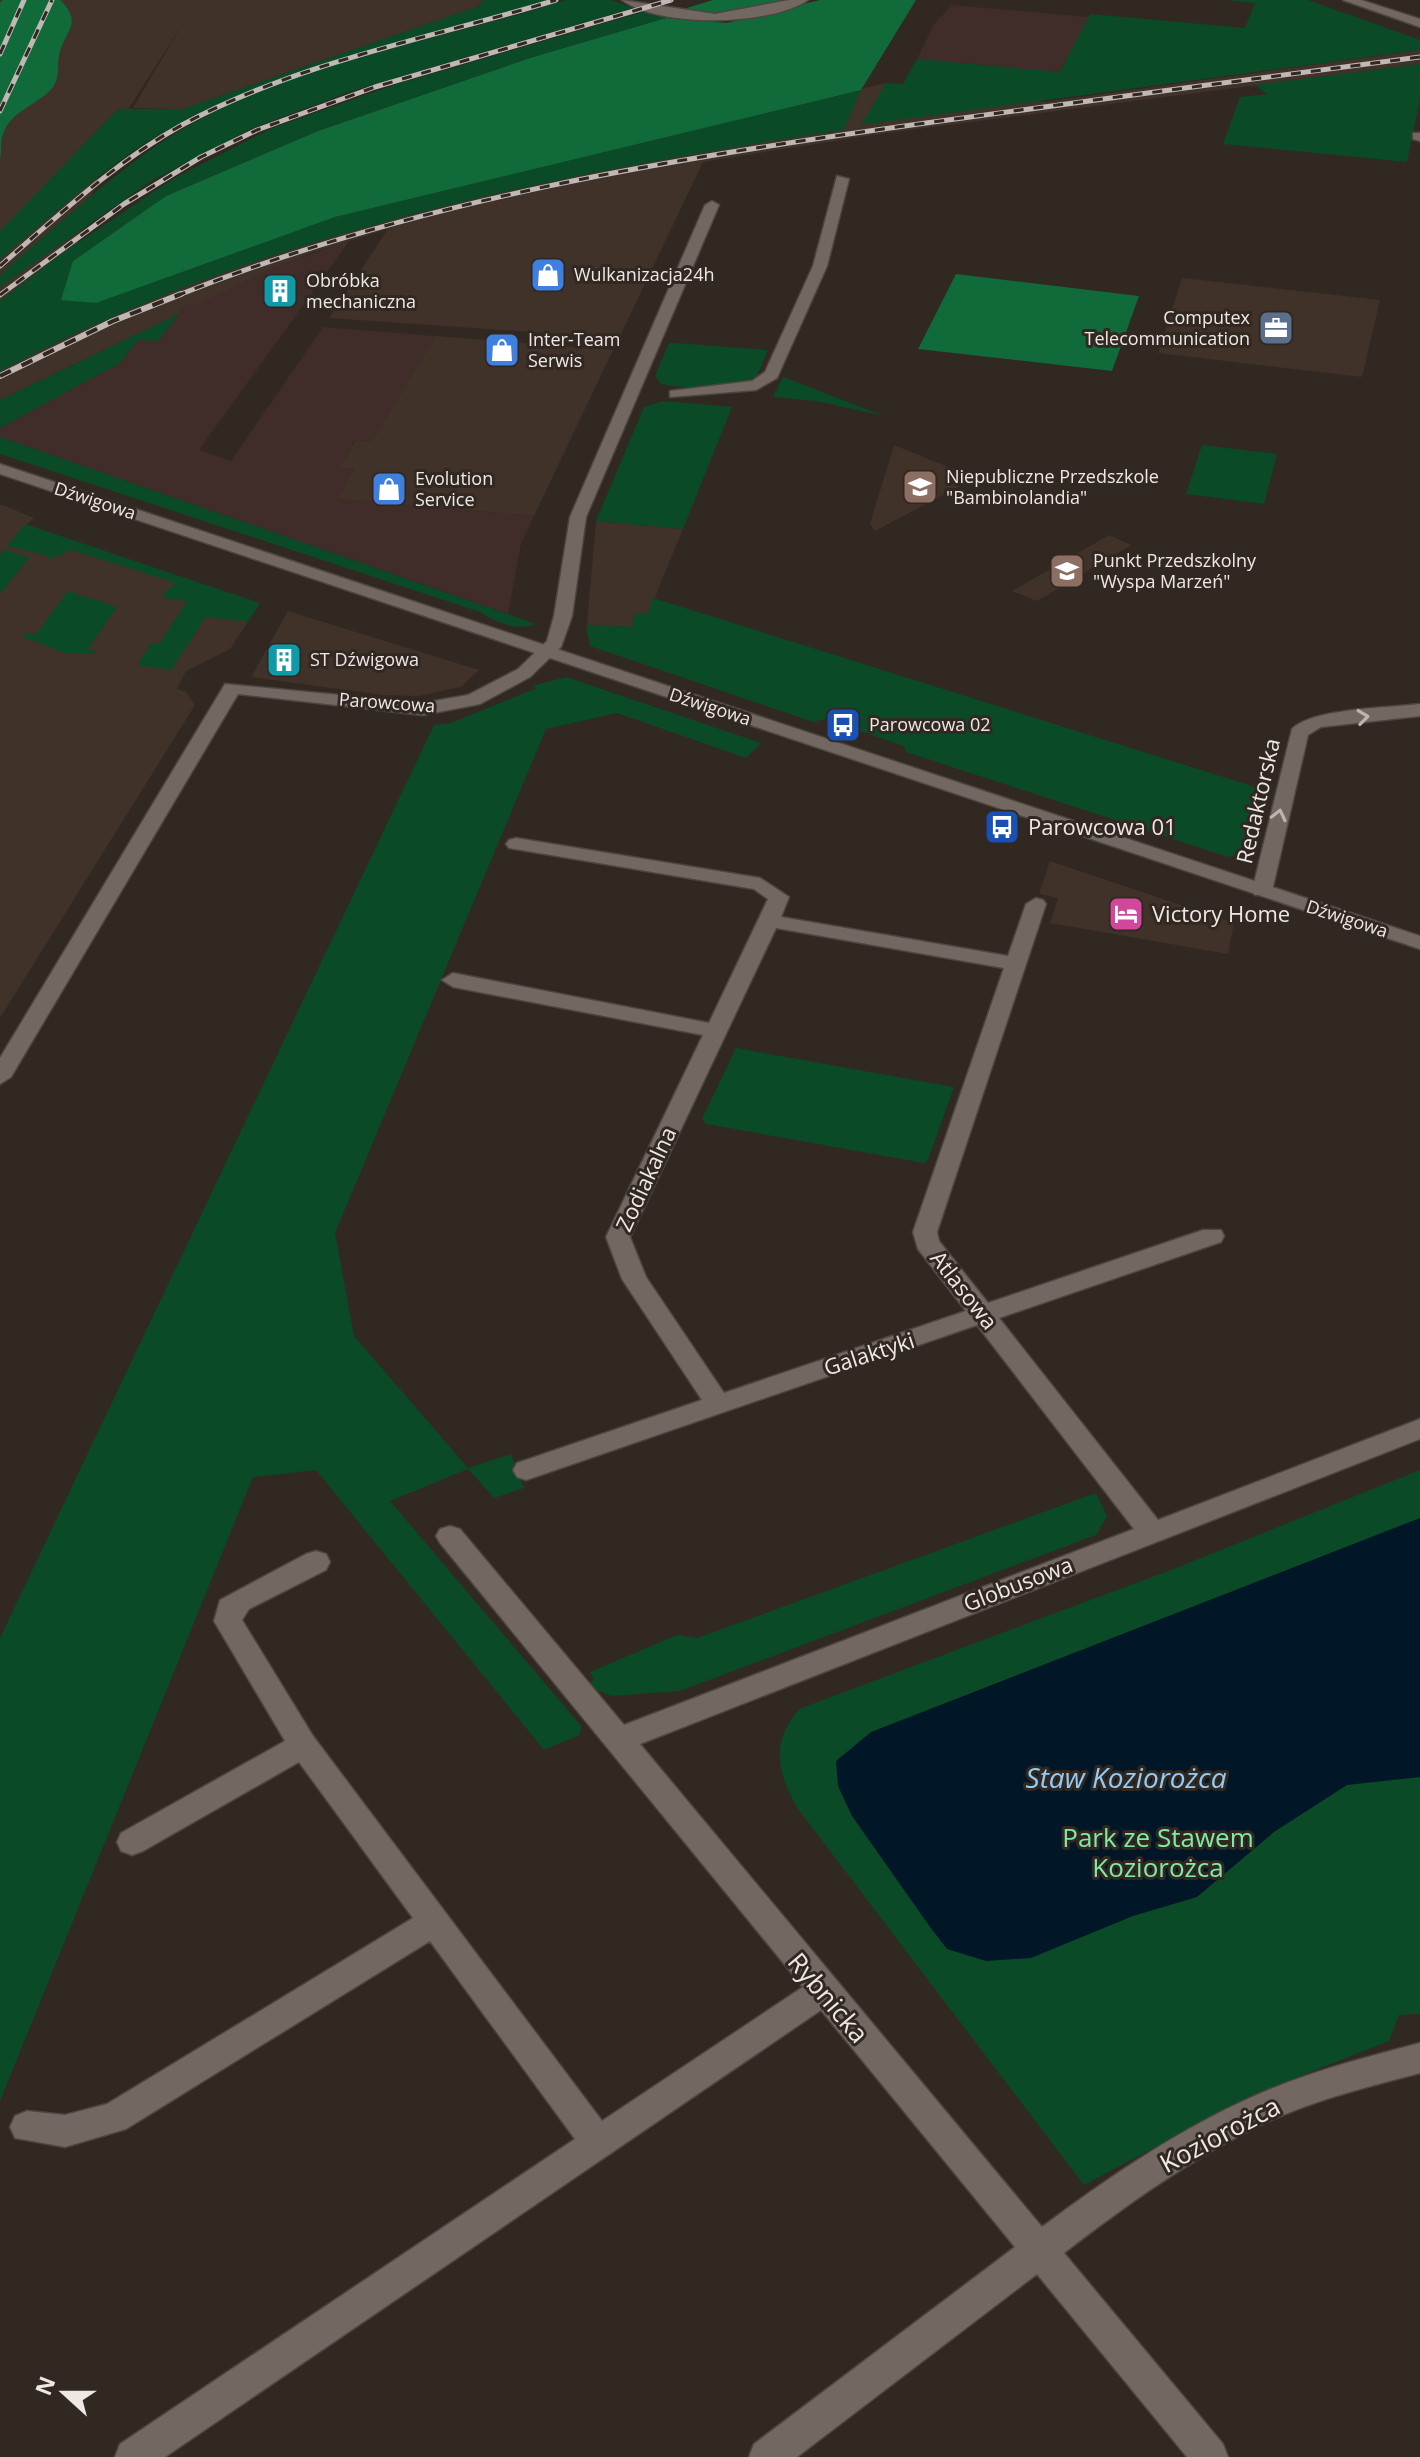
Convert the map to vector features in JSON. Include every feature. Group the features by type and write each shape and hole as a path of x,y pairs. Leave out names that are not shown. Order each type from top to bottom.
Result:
{"street":[{"path":"628,0 676,16 713,20 802,0"},
{"path":"1349,0 1420,23"},
{"path":"675,394 756,385 772,375 820,266 842,179"},
{"path":"548,653 559,636 578,517 712,205"},
{"name":"Dźwigowa","path":"0,469 1420,943"},
{"name":"Parowcowa","path":"0,1077 232,688 423,709 443,707 473,700 524,673 548,653"},
{"name":"Redaktorska","path":"1262,891 1299,733 1306,726 1420,710"},
{"path":"516,844 760,884 779,897 769,921 1014,963"},
{"name":"Atlasowa","path":"1036,904 925,1232 927,1243 1152,1532"},
{"name":"Zodiakalna","path":"718,1404 634,1279 618,1237 769,921"},
{"path":"453,980 717,1031"},
{"name":"Galaktyki","path":"526,1470 1212,1236"},
{"name":"Globusowa","path":"616,1741 1420,1429"},
{"name":"Rybnicka","path":"450,1536 616,1741 1210,2457"},
{"path":"316,1562 239,1601 230,1608 228,1621 303,1745 598,2143"},
{"path":"132,1842 303,1745"},
{"path":"27,2127 65,2131 114,2118 432,1923"},
{"path":"133,2457 823,1991"},
{"name":"Koziorożca","path":"767,2457 1038,2250 1175,2155 1252,2113 1334,2081 1420,2058"}],"shaded area":[{"path":"0,0 484,0 479,6 183,109 133,108 183,23 108,141 61,300 96,303 335,217 886,83 1045,102 1420,50 1420,64 879,134 703,162 619,338 329,318 388,229 308,254 197,305 187,304 179,314 0,400"},
{"path":"952,5 1089,17 1060,72 917,59 934,24"},
{"path":"350,240 199,450 231,461 323,327 435,336 372,441 355,440 340,468 354,470 337,499 534,516 521,544 508,614 0,437 0,428 120,363 138,340 158,341 187,304 197,305 272,268"},
{"path":"1182,278 1380,300 1362,377 1158,353"},
{"path":"435,336 613,350 534,516 336,499 354,470 339,468 356,440 372,441"},
{"name":"Niepubliczne Przedszkole \"Bambinolandia\"","path":"894,445 975,478 875,531 870,524"},
{"path":"0,504 34,518 26,525 62,540 260,603 230,649 186,671 177,689 186,692 195,705 0,1018"},
{"path":"596,521 683,529 648,614 632,627 587,625"},
{"name":"Punkt Przedszkolny \"Wyspa Marzeń\"","path":"1109,535 1131,545 1037,601 1012,591"},
{"path":"288,611 479,670 461,687 419,696 383,695 251,677"},
{"path":"1050,861 1234,923 1228,954 1050,923 1058,898 1039,894"}],"green space":[{"path":"3,0 60,0 72,22 61,48 53,87 12,119 2,137 0,160 0,3"},
{"path":"484,0 549,0 308,70 214,106 124,157 0,259 0,231 118,109 183,109 479,6"},
{"path":"566,0 611,0 633,8 352,91 253,128 151,181 0,287 0,276 14,262 113,178 176,133 221,108 317,70"},
{"path":"713,0 785,0 733,15 677,11"},
{"path":"820,0 916,0 861,90 335,217 96,303 61,300 73,261 166,196 318,131 530,58 666,18 727,23"},
{"path":"1226,0 1308,0 1420,40 1420,50 861,125 886,83 903,84 917,59 1060,72 1090,14 1245,28 1255,3"},
{"path":"646,11 666,18 530,58 318,131 166,196 73,261 96,303 335,217 861,90 844,130 626,167 411,215 306,245 202,281 100,323 0,371 0,301 61,254 173,179 272,128 394,85"},
{"path":"1420,64 1420,100 1407,162 1223,144 1240,97 1267,94 1255,85"},
{"path":"956,274 1139,296 1112,371 918,349"},
{"path":"179,314 158,341 138,340 120,363 0,428 0,400"},
{"path":"669,343 768,350 755,381 684,387 661,384 655,376"},
{"path":"783,377 884,416 816,401 773,397"},
{"path":"663,401 732,407 683,529 596,521 644,407"},
{"path":"0,437 536,624 521,627 507,625 480,612 0,454"},
{"path":"1202,445 1277,454 1264,504 1186,494"},
{"path":"25,524 260,603 248,622 206,617 171,670 142,666 138,664 151,644 159,644 187,601 166,599 163,593 176,583 71,550 48,560 48,556 7,546"},
{"path":"4,549 29,558 0,594 0,555"},
{"path":"68,591 117,607 88,649 97,653 67,654 23,637 23,633 36,634"},
{"path":"653,598 1255,787 1258,811 1245,853 1228,857 906,752 904,746 857,730 860,725 834,717 813,722 590,646 586,625 632,627 634,614 647,614"},
{"path":"566,677 761,743 746,758 617,713 546,729 335,1233 354,1336 468,1468 511,1454 524,1488 494,1498 468,1469 390,1501 582,1727 579,1735 544,1750 316,1470 253,1477 0,2101 0,1638 434,725 451,723 537,688 532,686"},
{"path":"736,1048 954,1087 928,1160 924,1163 707,1124 702,1119"},
{"name":"Park ze Stawem Koziorożca","path":"1420,1470 1420,2014 1399,2015 1389,2041 1255,2094 1084,2185 798,1809 781,1770 780,1746 784,1734 799,1709 1176,1568"},
{"path":"1096,1493 1107,1516 1096,1535 680,1691 611,1696 584,1685 594,1680 590,1672 677,1635 697,1638"}],"water":[{"name":"Staw Koziorożca","path":"1420,1518 1420,1777 1347,1785 1274,1832 1197,1897 1133,1916 1031,1958 986,1961 947,1949 852,1816 838,1786 836,1761 871,1732"}],"railway":[{"path":"0,54 24,0"},
{"path":"0,111 52,0"},
{"path":"0,266 133,156 182,125 226,103 272,84 366,53 556,0"},
{"path":"0,295 124,204 201,157 257,130 375,87 671,0"},
{"path":"176,296 267,262 359,233 452,208 640,168 831,137 1420,57"},
{"path":"0,376 113,321 181,294"}],"place":[{"name":"Wulkanizacja24h","path":"548,275"},
{"name":"Obróbka mechaniczna","path":"280,291"},
{"name":"Computex Telecommunication","path":"1276,328"},
{"name":"Inter-Team Serwis","path":"502,350"},
{"name":"Niepubliczne Przedszkole \"Bambinolandia\"","path":"920,487"},
{"name":"Evolution Service","path":"389,489"},
{"name":"Punkt Przedszkolny \"Wyspa Marzeń\"","path":"1067,571"},
{"name":"ST Dźwigowa","path":"284,660"},
{"name":"Parowcowa 02","path":"843,725"},
{"name":"Parowcowa 01","path":"1002,827"},
{"name":"Victory Home","path":"1126,914"}]}
